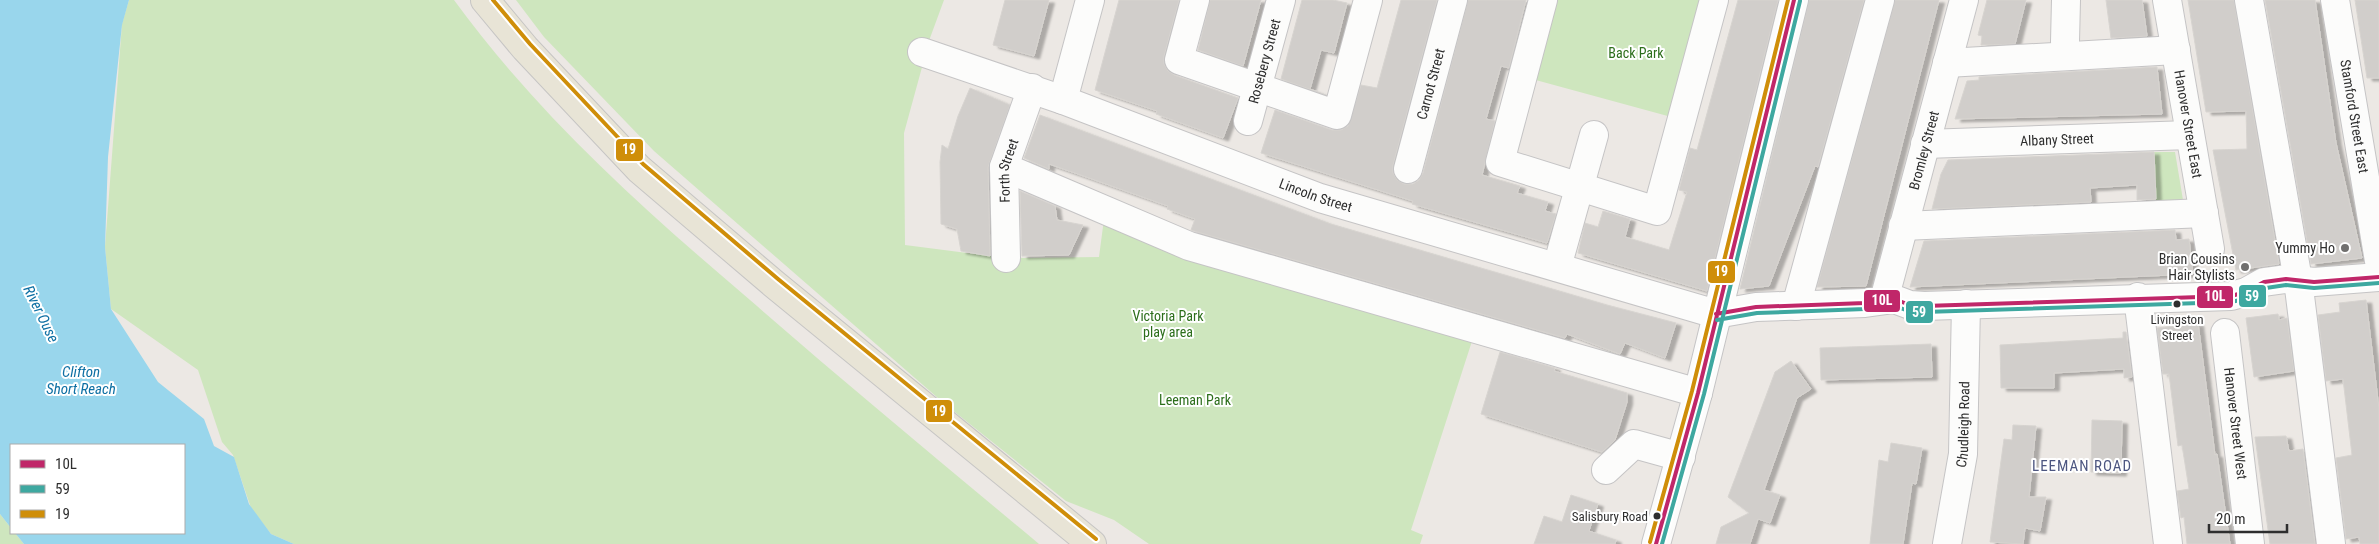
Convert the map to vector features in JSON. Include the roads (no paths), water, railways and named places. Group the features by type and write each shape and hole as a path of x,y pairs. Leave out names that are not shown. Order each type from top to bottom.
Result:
{"main road":[{"path":"485,0 526,48 639,169 774,284 1092,544"}],"street":[{"path":"1063,100 1090,0"},
{"path":"1195,0 1179,60 1337,115 1368,0"},
{"name":"Rosebery Street","path":"1248,121 1281,0"},
{"name":"Carnot Street","path":"1408,168 1453,0"},
{"path":"1544,0 1500,162 1657,210 1714,0"},
{"path":"1656,544 1698,393 1794,0"},
{"path":"1796,306 1880,0"},
{"name":"Bromley Street","path":"1884,300 1964,0"},
{"path":"2065,42 2066,0"},
{"name":"Hanover Street East","path":"2167,0 2210,249"},
{"path":"2250,0 2298,280 2331,544"},
{"name":"Stamford Street East","path":"2334,0 2379,261"},
{"path":"1947,63 2176,50"},
{"name":"Lincoln Street","path":"922,52 1032,88 1320,198 1716,314"},
{"name":"Forth Street","path":"1006,258 1004,167 1032,88"},
{"path":"1558,268 1594,135"},
{"name":"Albany Street","path":"1925,144 2190,135"},
{"path":"1004,167 1189,246 1698,393"},
{"path":"1903,226 2204,213"},
{"path":"1716,314 1756,307 1865,303 1894,299 1910,305 2138,297 2231,296 2246,292 2264,282 2298,280 2314,282 2379,276"},
{"path":"2138,297 2168,544"},
{"name":"Chudleigh Road","path":"1948,544 1963,454 1966,304"},
{"name":"Hanover Street West","path":"2225,333 2250,544"},
{"path":"1606,470 1634,444 1681,457"}],"water":[{"path":"0,0 129,0 122,25 108,157 105,247 111,309 158,382 204,419 214,446 234,457 249,504 271,534 294,544 24,544 16,534 185,534 185,444 10,444 10,527 0,514"}],"place":[{"name":"Yummy Ho","path":"2345,248"},
{"name":"Brian Cousins Hair Stylists","path":"2245,267"},
{"name":"Livingston Street","path":"2177,304"},
{"name":"Salisbury Road","path":"1657,516"}],"district":[{"name":"LEEMAN ROAD","path":"2082,466"}],"park label":[{"name":"Back Park","path":"1636,53"},
{"name":"Victoria Park play area","path":"1168,324"},
{"name":"Leeman Park","path":"1195,400"}],"water label":[{"name":"River Ouse","path":"41,314"},
{"name":"Clifton Short Reach","path":"81,380"}]}
